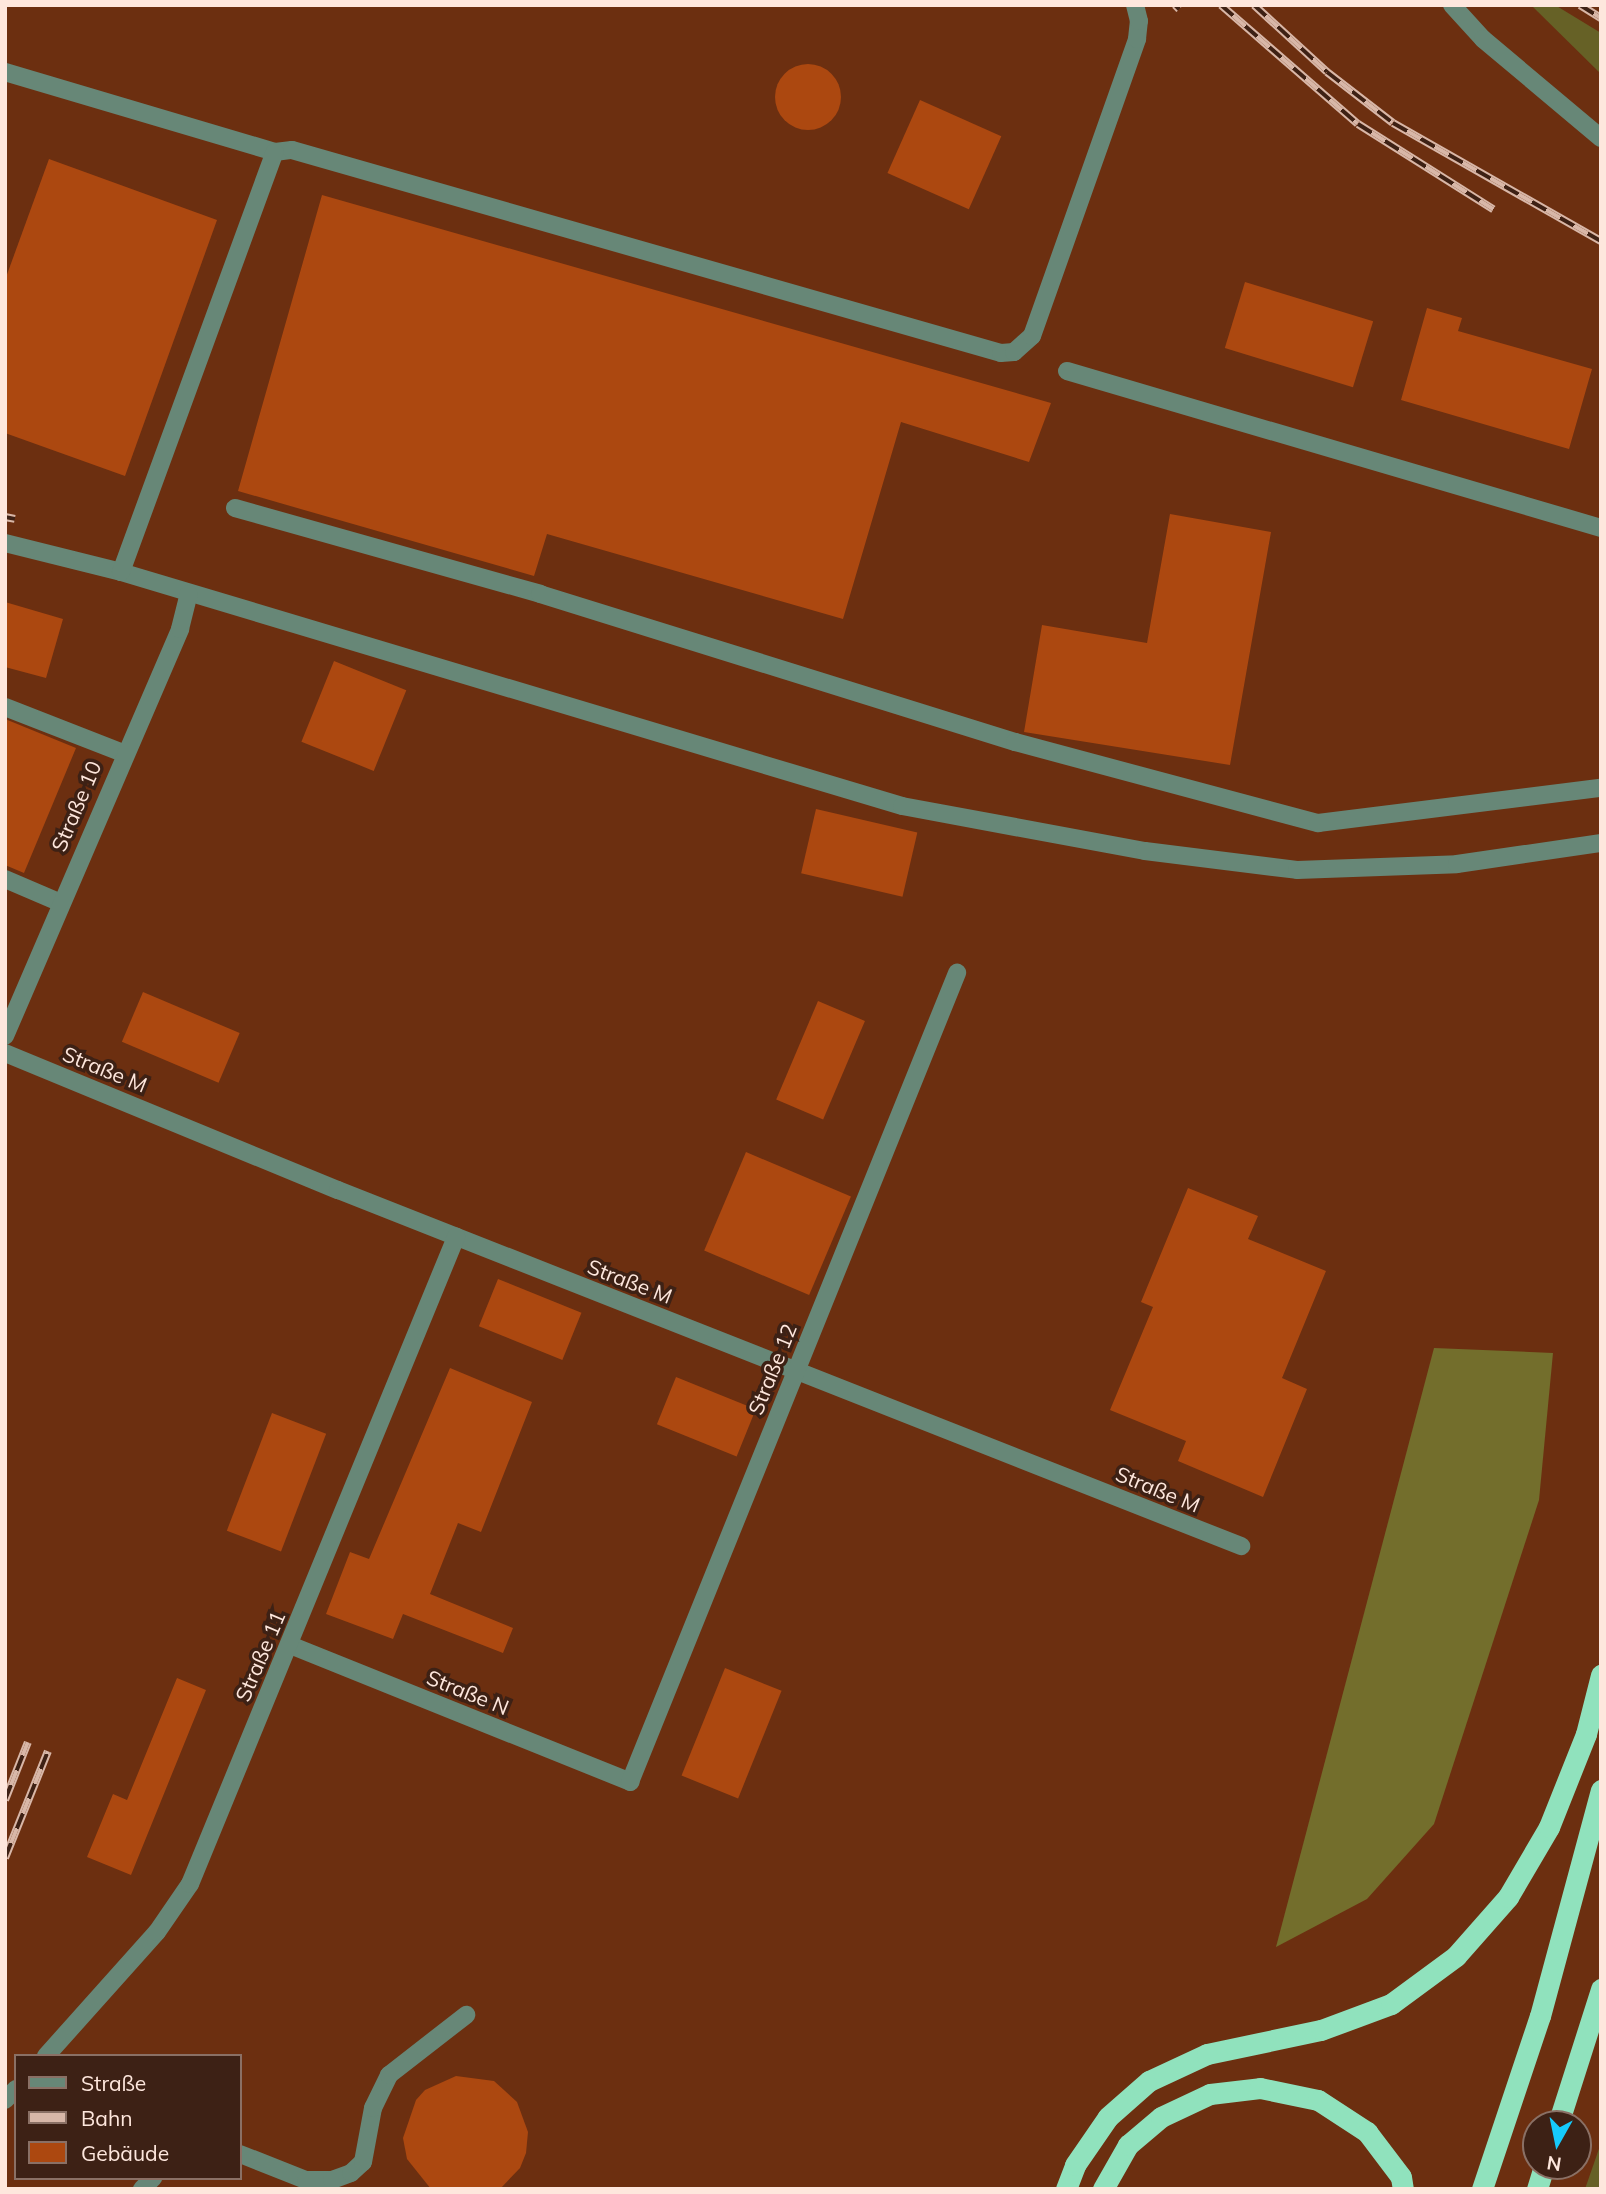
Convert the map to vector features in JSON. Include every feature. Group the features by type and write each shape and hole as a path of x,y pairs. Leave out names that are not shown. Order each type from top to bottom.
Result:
{"highway":[{"path":"1066,2189 1075,2165 1108,2117 1149,2081 1207,2054 1321,2030 1391,2004 1456,1956 1508,1897 1549,1827 1586,1734 1601,1675"},
{"path":"1482,2189 1540,2016 1601,1790"},
{"path":"1562,2110 1601,1989"},
{"path":"1104,2189 1128,2145 1161,2117 1210,2094 1260,2088 1318,2100 1367,2132 1401,2177 1403,2189"}],"lane":[{"path":"5,72 275,152 292,150 1001,353 1014,352 1032,337 1137,39 1135,5"},
{"path":"1452,5 1483,39 1601,138"},
{"path":"121,572 275,152"},
{"path":"1067,371 1601,528"},
{"path":"235,508 540,594 1015,742 1318,823 1601,788"},
{"path":"5,543 121,572 902,806 1145,851 1284,869 1376,870 1457,864 1601,844"},
{"name":"Straße 10","path":"5,1036 123,753 180,629 189,594"},
{"path":"5,707 123,753"},
{"path":"5,879 61,903"},
{"name":"Straße 12","path":"630,1782 957,973"},
{"name":"Straße M","path":"5,1053 456,1237 1241,1546"},
{"name":"Straße 11","path":"48,2054 179,1902 290,1644 456,1237"},
{"name":"Straße N","path":"290,1644 630,1782"},
{"path":"242,2155 306,2180 332,2180 351,2173 363,2162 373,2108 389,2075 466,2015"}],"shaded area":[{"path":"1531,5 1555,5 1601,33 1601,74"},
{"path":"1434,1348 1553,1353 1539,1500 1434,1824 1367,1899 1276,1947"},
{"path":"1601,2143 1601,2189 1585,2189 1588,2180 1592,2180 1592,2169"}],"building":[{"path":"802,64 814,64 826,69 836,79 841,97 839,110 826,125 814,130 802,130 790,125 780,115 775,103 775,91 780,79 790,69"},
{"path":"920,100 1001,136 969,209 887,173"},
{"path":"49,159 217,220 125,476 5,433 5,280"},
{"path":"322,195 1051,403 1029,462 901,422 843,619 547,534 534,576 238,491"},
{"path":"1245,282 1373,321 1353,387 1225,348"},
{"path":"1427,308 1462,318 1458,331 1592,369 1569,449 1401,400"},
{"path":"1170,514 1271,532 1230,765 1024,732 1042,625 1147,643"},
{"path":"5,602 63,619 46,678 5,667"},
{"path":"334,661 406,690 374,771 301,742"},
{"path":"5,719 76,748 24,873 5,865"},
{"path":"816,809 917,832 902,897 801,873"},
{"path":"143,992 240,1033 219,1083 122,1042"},
{"path":"818,1001 865,1021 823,1119 776,1099"},
{"path":"746,1152 851,1197 809,1295 704,1250"},
{"path":"1188,1188 1258,1216 1248,1239 1326,1271 1282,1378 1307,1389 1263,1497 1178,1461 1186,1441 1110,1410 1153,1307 1141,1302"},
{"path":"498,1279 581,1313 562,1360 479,1326"},
{"path":"450,1368 532,1402 481,1532 458,1523 430,1594 513,1628 503,1653 403,1614 393,1639 326,1614 350,1552 369,1559"},
{"path":"676,1377 756,1409 737,1457 657,1424"},
{"path":"272,1413 326,1434 281,1551 227,1531"},
{"path":"725,1668 782,1691 738,1798 682,1776"},
{"path":"177,1678 206,1690 131,1875 87,1857 113,1794 127,1800"},
{"path":"456,2076 494,2081 517,2102 528,2132 526,2153 520,2168 500,2189 431,2189 407,2159 403,2138 416,2100 425,2090"}],"railway":[{"path":"1175,5 1179,9"},
{"path":"1221,5 1358,124 1493,209"},
{"path":"1254,5 1327,72 1393,123 1601,241"},
{"path":"1580,5 1601,18"},
{"path":"5,517 15,519"},
{"path":"5,1800 28,1742"},
{"path":"5,1858 48,1751"}]}
